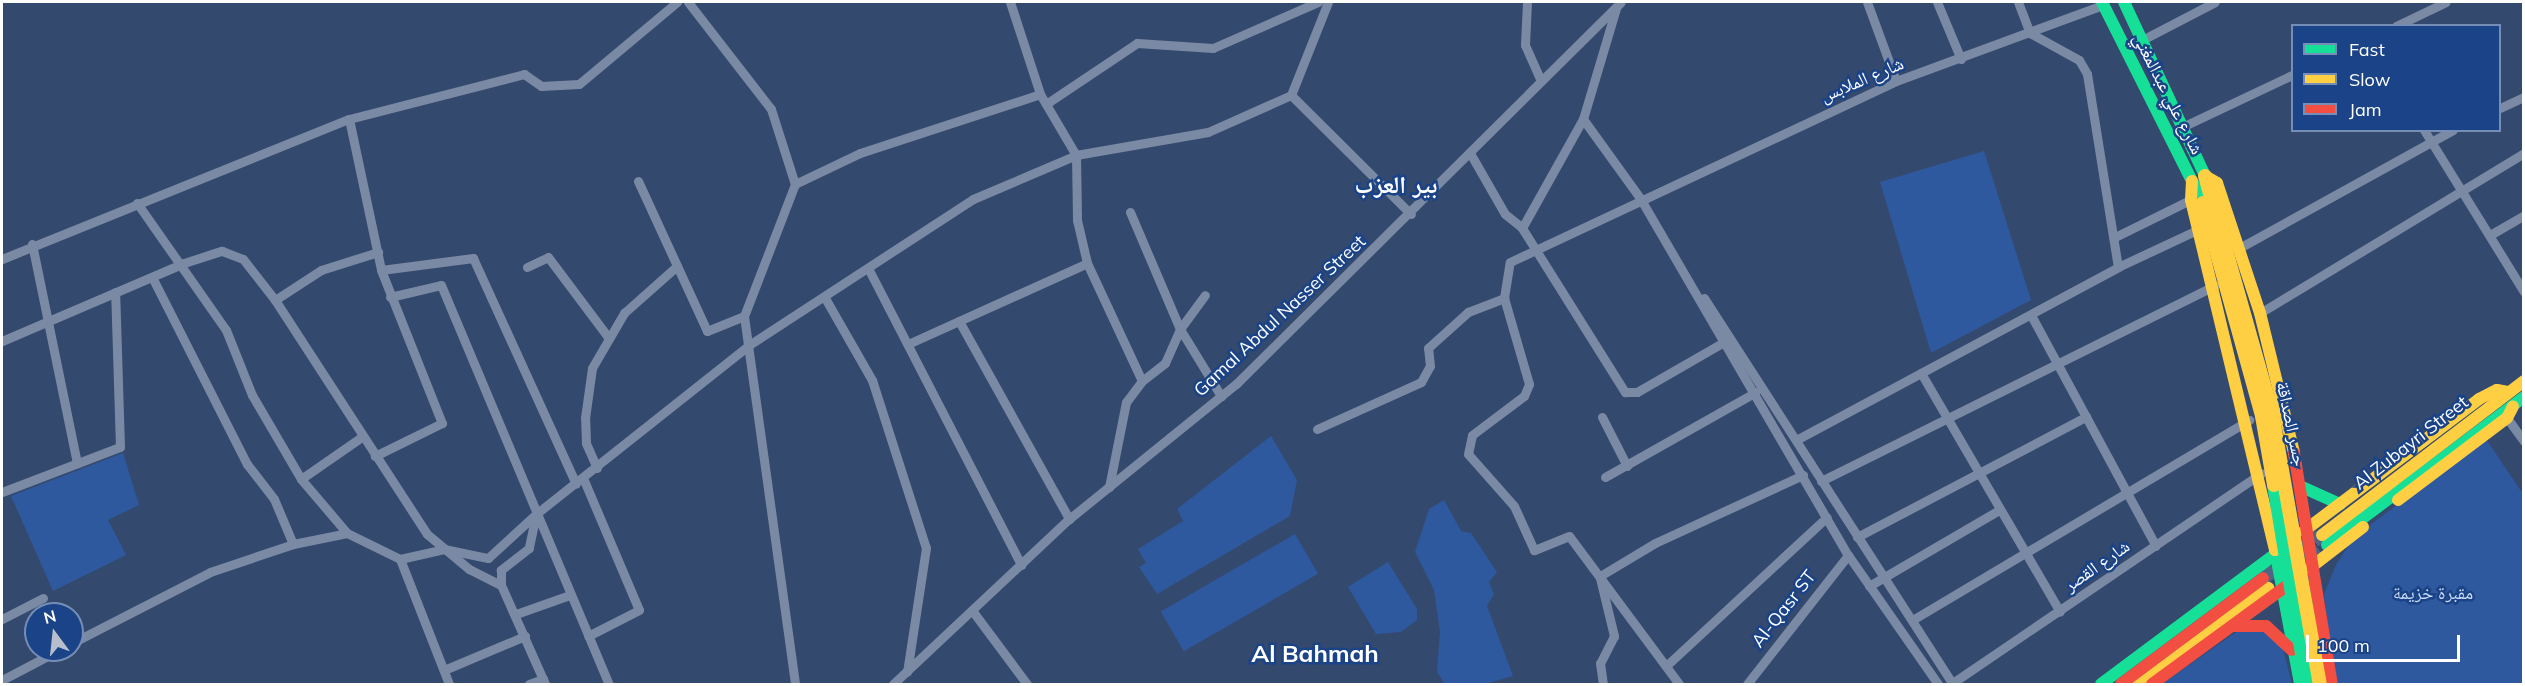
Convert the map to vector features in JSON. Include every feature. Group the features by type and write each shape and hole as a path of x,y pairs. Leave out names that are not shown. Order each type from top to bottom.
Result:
{"main road":[{"path":"2124,2 2182,127 2198,178 2215,179 2241,247 2260,313 2302,487 2332,684"},
{"name":"شارع علي عبدالمغني","path":"2102,3 2198,178 2198,199"},
{"name":"جسر الصداقة","path":"2198,178 2272,413 2320,684"},
{"path":"2198,199 2199,230 2215,285 2261,473 2300,684"},
{"name":"جسر الصداقة","path":"2198,199 2262,416 2307,684"},
{"name":"Al Zubayri Street","path":"2324,540 2515,397 2523,381"},
{"path":"2101,684 2479,399 2497,390 2515,397 2507,418 2314,565 2152,684"},
{"path":"2302,487 2340,504"},
{"path":"2283,588 2308,528"},
{"path":"2276,554 2314,565"},
{"path":"2121,684 2266,583 2138,684"},
{"path":"2229,627 2266,626 2295,655"}],"street":[{"path":"2,259 33,244 349,119 524,74 541,86 579,84 677,2"},
{"path":"688,2 771,109 795,184 744,316 795,684"},
{"path":"1010,2 1040,94 1076,155 1077,220 1087,263 1142,381"},
{"path":"1046,104 1137,43 1213,48 1318,2"},
{"path":"137,203 184,263 226,330 252,395 301,479 347,533 400,559 444,549 488,558 536,514 597,468 749,345 868,270 973,199 1076,155 1208,132 1291,95 1328,2"},
{"path":"1527,2 1525,45 1541,81"},
{"path":"1867,2 1896,81"},
{"path":"1937,2 1961,59"},
{"path":"2018,2 2030,33 2079,60 2087,74 2118,267"},
{"path":"2142,40 2215,2"},
{"path":"2400,24 2446,2"},
{"name":"شارع الملابس","path":"1504,298 1510,262 1538,253 1640,198 1896,81 2030,33 2102,3"},
{"path":"1522,228 1584,119 1618,4"},
{"name":"Gamal Abdul Nasser Street","path":"893,684 974,613 1069,519 1221,396 1412,214 1618,4"},
{"path":"2182,127 2291,75"},
{"path":"795,184 860,153 1040,94"},
{"path":"1291,95 1412,214"},
{"path":"2501,107 2523,97"},
{"path":"349,119 381,270 442,423 375,456"},
{"path":"1584,119 1640,198 1724,342 1756,392 1848,555 1938,684"},
{"path":"2426,132 2463,189 2523,291"},
{"path":"2241,247 2448,132"},
{"path":"1470,153 1504,214 1522,228 1624,392 1637,392 1724,342"},
{"path":"2260,313 2523,153"},
{"path":"638,181 706,332 744,316"},
{"path":"2115,237 2198,199"},
{"path":"1130,212 1179,330 1221,396"},
{"path":"2490,235 2523,215"},
{"path":"1796,440 1921,372 2032,316 2118,267 2199,230"},
{"path":"33,244 51,318 77,463"},
{"path":"1667,244 1857,537 1914,619 1952,684"},
{"path":"2,342 51,318 184,263 222,251 243,260 275,300 427,534 444,549 501,585"},
{"path":"275,300 321,270 378,252"},
{"path":"527,267 548,257 608,337"},
{"path":"381,270 473,258 639,610 588,636"},
{"path":"908,344 1087,263"},
{"path":"597,468 586,443 586,387 608,337 624,314 677,266"},
{"path":"868,270 1021,565"},
{"path":"152,277 247,464 274,499 293,544"},
{"path":"390,297 441,285 609,684"},
{"path":"1821,481 2215,285"},
{"path":"2,492 120,447 115,292"},
{"path":"1109,487 1126,402 1142,381 1165,363 1179,330 1205,295"},
{"path":"825,298 872,380 926,548 907,672"},
{"path":"1317,429 1421,382 1430,366 1428,348 1468,312 1504,298 1529,384 1524,396 1472,435 1468,454 1514,506 1534,550 1569,536 1679,684"},
{"path":"2032,316 2156,546"},
{"path":"959,321 1069,519"},
{"path":"1921,372 1946,419 2060,612"},
{"path":"1605,477 1756,392"},
{"path":"1602,417 1627,466"},
{"path":"1857,537 1977,472 2086,417"},
{"path":"2507,418 2523,441"},
{"path":"1914,619 2249,420"},
{"path":"301,479 363,436"},
{"name":"شارع القصر","path":"1952,684 2261,473"},
{"path":"1599,576 1655,543 1803,475"},
{"path":"1869,586 1883,575 1999,510"},
{"path":"529,684 544,682 516,614 501,585 501,570 529,548 536,514"},
{"path":"1666,666 1827,517"},
{"path":"84,637 210,572 293,544 347,533"},
{"name":"Al-Qasr ST","path":"1747,684 1848,555"},
{"path":"400,559 449,684"},
{"path":"1599,576 1614,636 1600,663 1604,684"},
{"path":"516,614 570,595"},
{"path":"2,619 43,598"},
{"path":"974,613 1027,684"},
{"path":"444,670 525,636"},
{"path":"2,680 36,662"}],"green space":[{"path":"1984,151 2031,300 1931,353 1880,182"},
{"path":"1271,436 1297,480 1290,516 1157,594 1139,567 1146,563 1138,549 1183,521 1177,509"},
{"name":"مقبرة خزيمة","path":"2486,439 2523,494 2523,684 2336,684 2324,594 2336,565 2354,537"},
{"path":"123,453 139,505 108,520 126,555 53,591 11,496"},
{"path":"1444,500 1461,531 1471,533 1497,572 1489,582 1494,594 1487,606 1513,676 1485,684 1445,684 1437,672 1440,632 1434,590 1415,552 1429,509"},
{"path":"1295,534 1318,574 1184,651 1161,612"},
{"path":"1388,562 1417,609 1417,620 1401,632 1376,634 1348,587"},
{"path":"2258,626 2281,641 2292,684 2162,684 2243,627"}],"tunnel":[{"path":"2263,578 2320,536"},
{"path":"2291,571 2327,545"}],"traffic: fast":[{"path":"2102,2 2203,203"},
{"path":"2124,2 2205,176"},
{"path":"2327,545 2524,397"},
{"path":"2274,485 2307,684"},
{"path":"2302,487 2340,504"},
{"path":"2275,550 2300,684"},
{"path":"2101,684 2281,550"}],"traffic: slow":[{"path":"2205,176 2217,183 2260,313 2294,453"},
{"path":"2205,176 2272,413 2320,684"},
{"path":"2192,181 2191,200 2275,550"},
{"path":"2203,203 2262,416 2274,485"},
{"path":"2322,535 2524,381"},
{"path":"2304,531 2479,399 2497,390 2508,392"},
{"path":"2398,500 2507,418 2513,406"},
{"path":"2310,568 2363,527"},
{"path":"2138,684 2268,588"}],"traffic: jam":[{"path":"2294,453 2332,684"},
{"path":"2121,684 2263,578"},
{"path":"2152,684 2289,584"},
{"path":"2233,626 2266,626 2292,650"}],"district":[{"name":"بير العزب","path":"1396,185"},
{"name":"Al Bahmah","path":"1315,654"}]}
